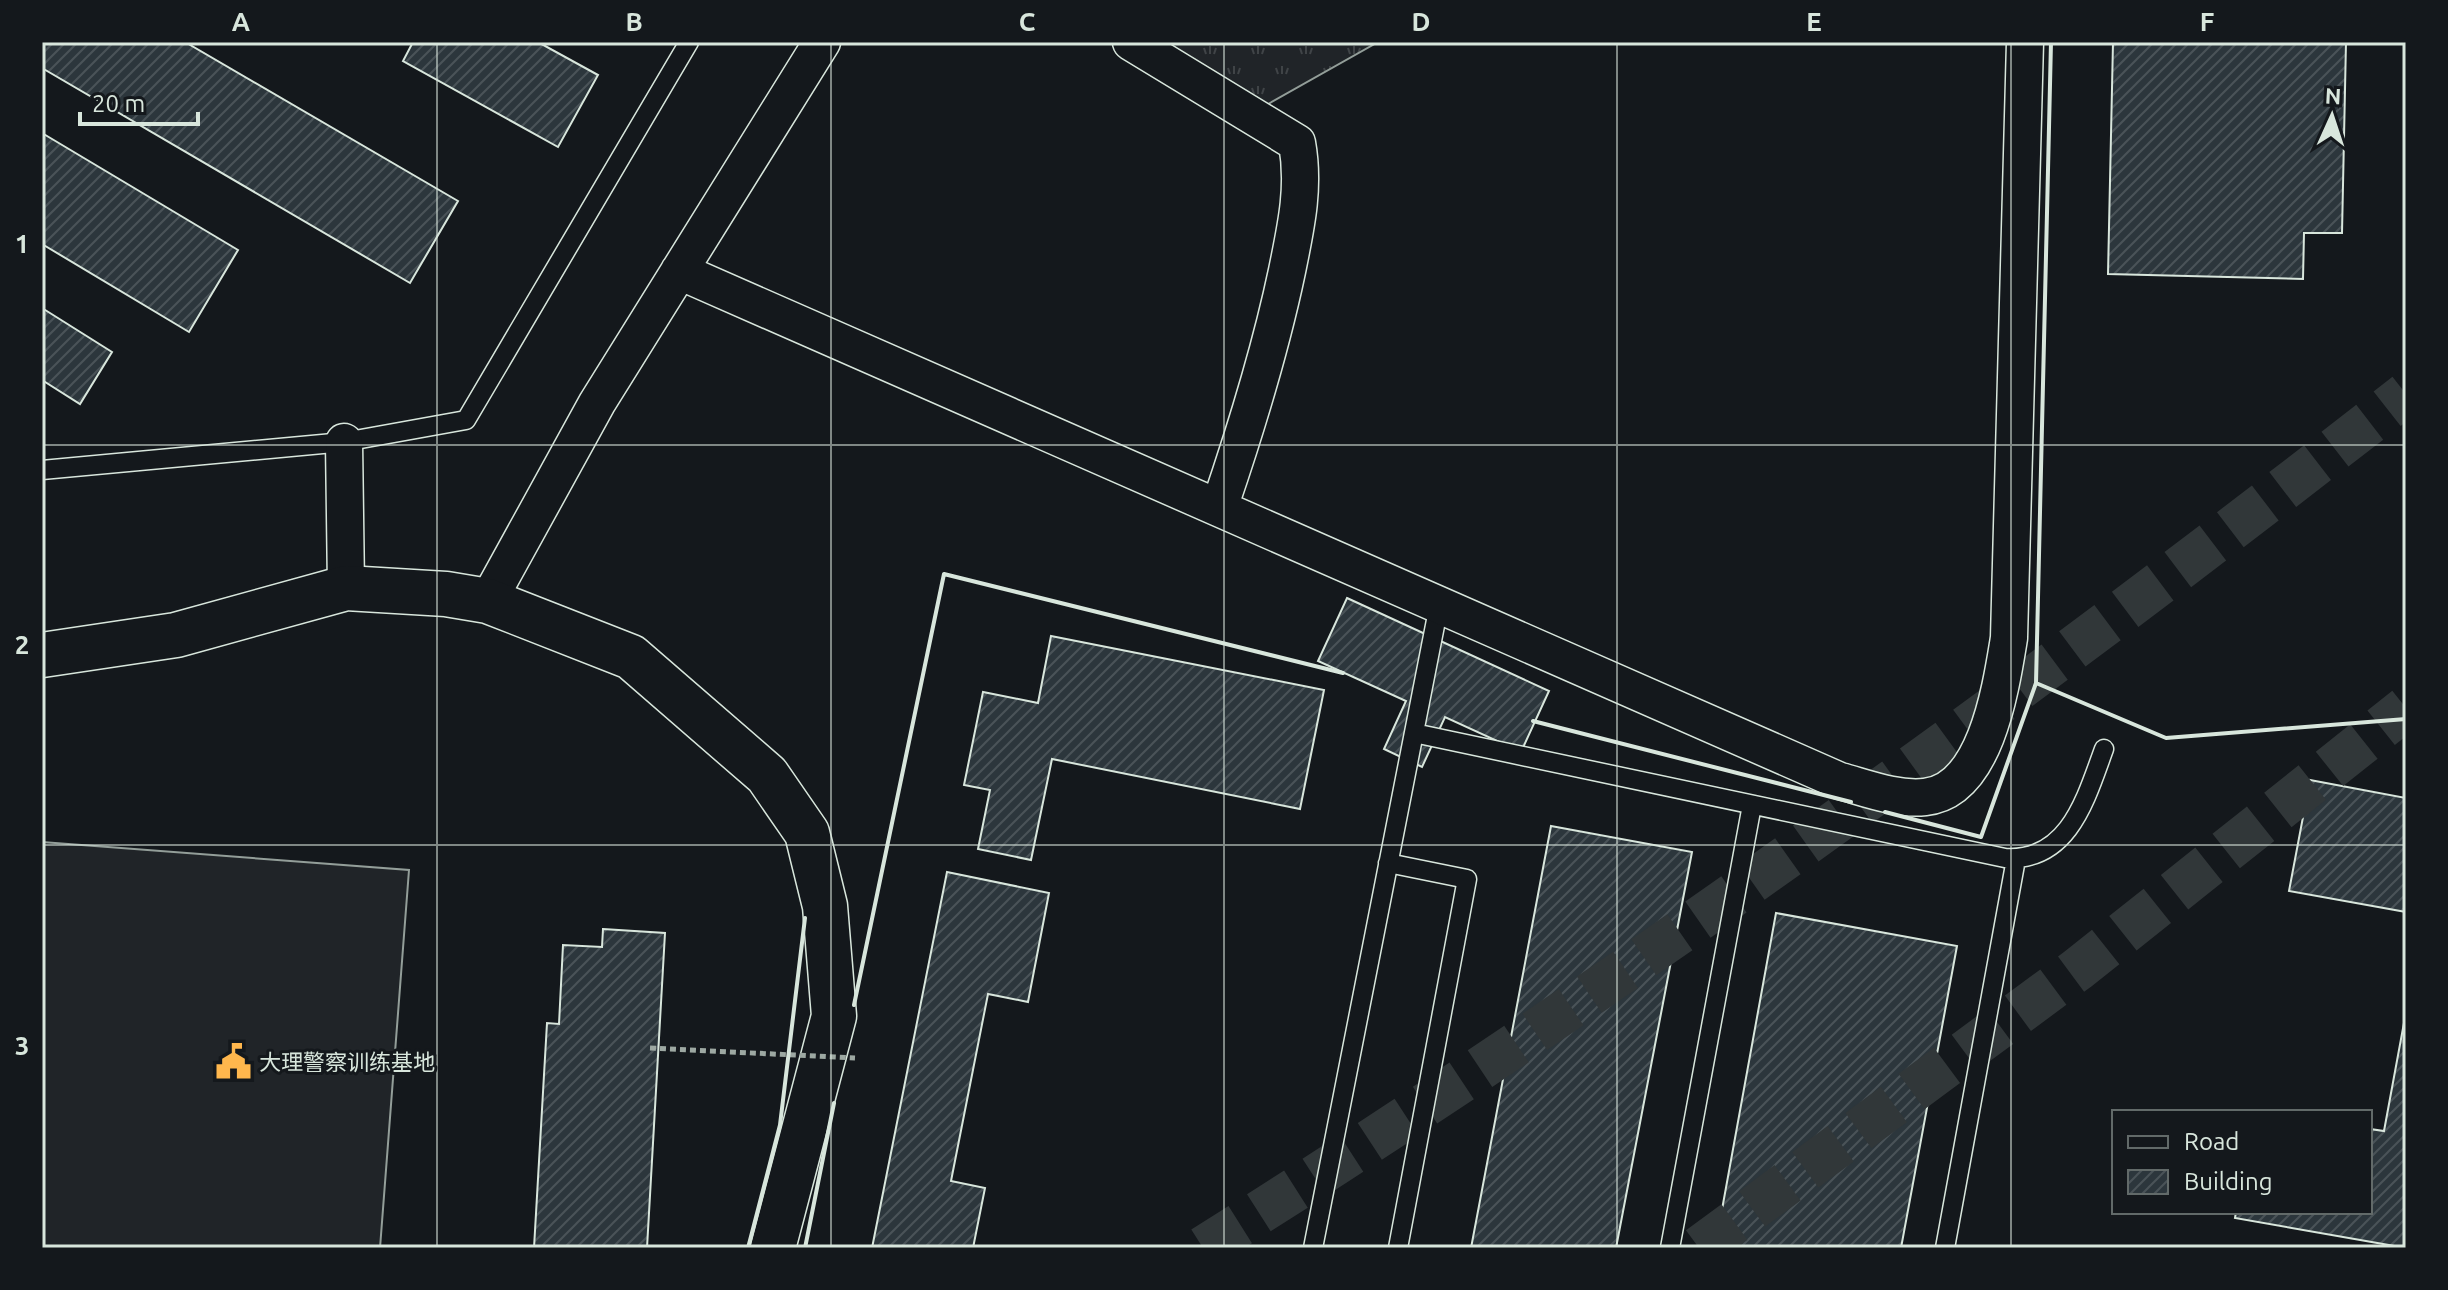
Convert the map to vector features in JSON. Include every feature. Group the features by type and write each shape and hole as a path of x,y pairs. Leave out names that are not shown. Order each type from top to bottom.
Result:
{"street":[{"path":"488,601 597,403 822,42"},
{"path":"1131,42 1297,143 1303,176 1280,304 1258,394 1219,508"},
{"path":"679,271 1840,781 1895,796 1925,797 1948,791 1964,777 1982,745 2002,684 2009,638 2025,42"},
{"path":"344,442 346,588"},
{"path":"42,655 176,635 346,588 446,594 488,601 631,657 767,775 807,833 825,906 834,1016 773,1248"}],"lane":[{"path":"42,470 344,442 466,420 689,42"},
{"path":"1313,1248 1439,605"},
{"path":"1414,733 2016,859 2024,859 2052,846 2068,832 2085,803 2104,749"},
{"path":"1670,1248 1752,805"},
{"path":"1945,1248 2016,859"},
{"path":"1388,863 1467,879 1398,1248"}],"path":[{"path":"650,1048 855,1058"}],"green space":[{"path":"1156,42 1378,42 1261,108"},
{"path":"42,842 409,870 380,1248 42,1248"}],"building":[{"path":"42,42 185,42 458,201 410,283 42,68"},
{"path":"413,42 538,42 598,75 558,147 403,61"},
{"path":"2113,42 2346,42 2342,233 2304,233 2303,279 2108,274"},
{"path":"42,133 238,250 189,332 42,244"},
{"path":"42,308 112,352 80,404 42,380"},
{"path":"1347,598 1549,691 1521,752 1445,717 1422,767 1384,749 1406,701 1318,661"},
{"path":"1051,636 1324,690 1300,809 1052,759 1031,860 978,849 990,790 964,785 983,692 1038,703"},
{"path":"2310,780 2406,798 2406,912 2289,891"},
{"path":"1551,826 1692,852 1616,1248 1471,1248"},
{"path":"947,872 1049,893 1028,1002 988,994 951,1181 985,1188 973,1248 872,1248"},
{"path":"1776,913 1957,946 1901,1248 1715,1248"},
{"path":"603,929 665,933 647,1248 534,1248 547,1023 559,1024 563,945 602,947"},
{"path":"2406,1012 2406,1248 2235,1218 2236,1214 2372,1214 2372,1129 2384,1131"}],"tunnel":[{"path":"1203,1248 1513,1047 1816,836 2113,618 2406,394"},
{"path":"1699,1248 2078,969 2406,708"}],"wall":[{"path":"2036,683 2051,42"},
{"path":"854,1005 944,574 1343,673"},
{"path":"1885,812 1981,837 2036,683 2166,738 2406,719"},
{"path":"1533,721 1851,802"},
{"path":"748,1248 780,1125 805,918"},
{"path":"805,1248 834,1103"}],"place":[{"name":"大理警察训练基地","path":"233,1061"}]}
